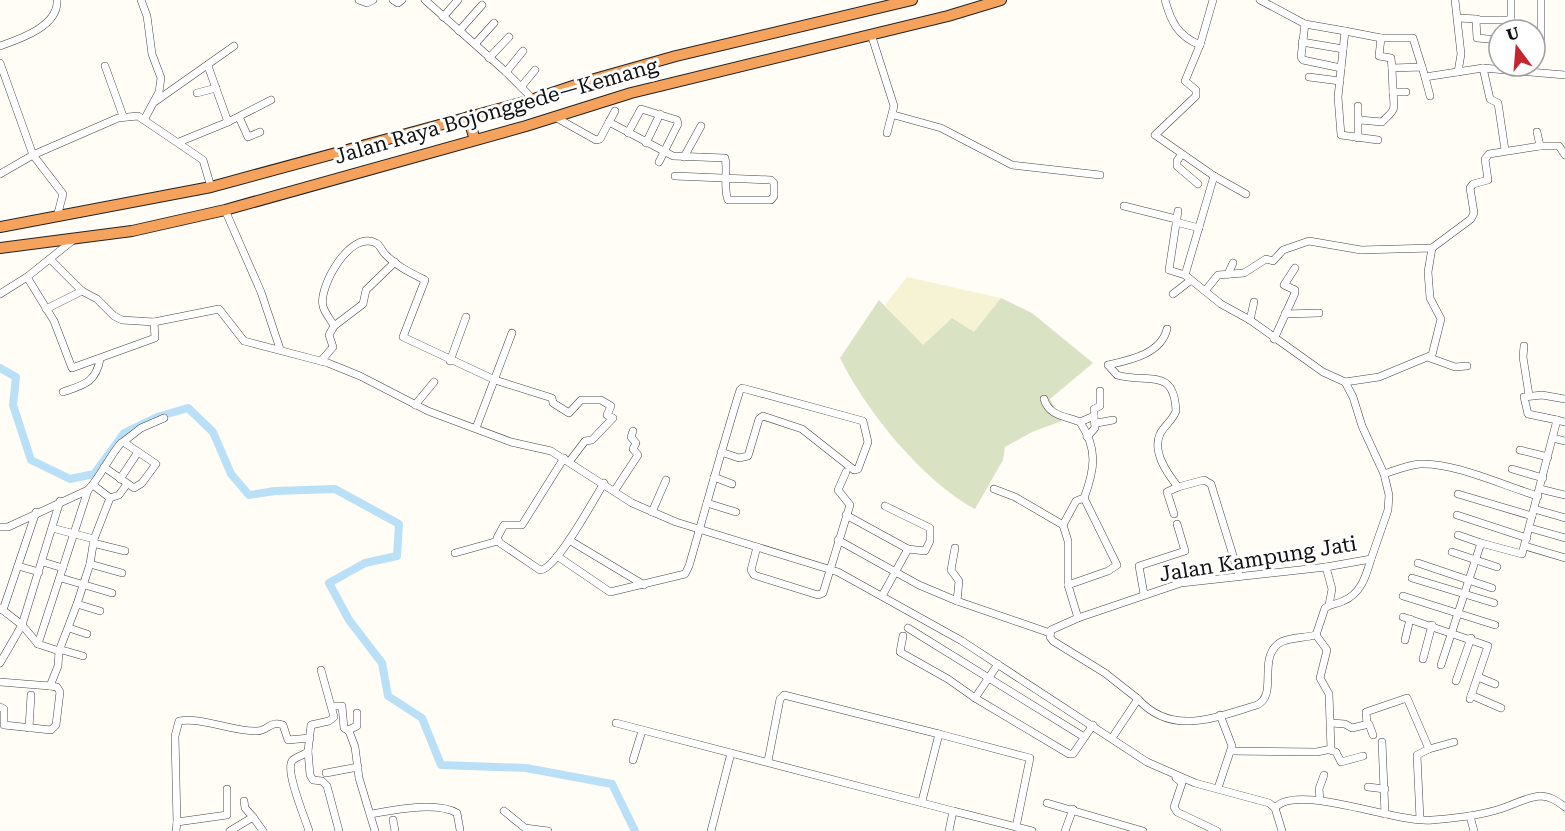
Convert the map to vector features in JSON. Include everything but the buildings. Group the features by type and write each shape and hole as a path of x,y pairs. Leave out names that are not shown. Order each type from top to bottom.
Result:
{"highway":[{"name":"Jalan Raya Bojonggede—Kemang","path":"0,227 211,187 533,99 676,56 912,0"},
{"name":"Jalan Raya Bojonggede—Kemang","path":"0,248 72,241 132,231 225,210 555,117 631,93 948,16 1001,0"},
{"path":"468,117 475,140"}],"street":[{"path":"0,46 34,32 54,14 57,0"},
{"path":"141,0 147,16 152,54 160,75 159,89 144,120"},
{"path":"359,0 366,3 373,0"},
{"path":"393,0 398,3 402,0"},
{"path":"443,17 458,0"},
{"path":"1165,0 1177,30 1189,40 1200,45"},
{"path":"1213,0 1200,45 1185,81 1197,91 1195,98 1155,135 1181,155 1246,194"},
{"path":"1455,0 1461,54 1458,72"},
{"path":"1511,0 1511,18"},
{"path":"1539,18 1541,0"},
{"path":"428,1 533,99"},
{"path":"1264,1 1305,24 1382,38 1413,38 1430,96"},
{"path":"459,31 482,5"},
{"path":"1458,18 1487,20"},
{"path":"1477,20 1477,38 1487,39"},
{"path":"475,44 494,23"},
{"path":"1305,24 1302,42 1303,60 1341,68"},
{"path":"1345,31 1340,81 1341,135 1378,140"},
{"path":"871,34 890,89 894,115 887,134"},
{"path":"489,58 509,37"},
{"path":"1360,120 1382,122 1395,110 1390,58 1379,56 1382,38"},
{"path":"1302,42 1343,49"},
{"path":"151,105 234,46"},
{"path":"506,72 523,51"},
{"path":"0,63 33,155 63,194 58,213"},
{"path":"105,66 123,116"},
{"path":"208,66 228,122"},
{"path":"1392,68 1422,67"},
{"path":"1483,68 1490,99 1498,103 1505,150"},
{"path":"1425,76 1483,68 1565,75"},
{"path":"520,87 536,70"},
{"path":"1310,77 1340,81"},
{"path":"197,93 216,88"},
{"path":"1393,92 1406,92"},
{"path":"179,142 239,117 270,100"},
{"path":"1358,106 1360,120 1358,138"},
{"path":"628,133 641,109 660,114 678,123 658,162"},
{"path":"555,117 597,141 615,111"},
{"path":"646,143 660,114"},
{"path":"0,174 33,155 123,116 132,115 179,142 203,160 211,187"},
{"path":"894,115 941,128 1012,165 1100,176"},
{"path":"239,117 248,136 260,132"},
{"path":"609,122 663,152 684,157 726,159 726,178 728,200 774,198 774,183 771,180 726,178 675,176"},
{"path":"684,157 701,126"},
{"path":"1537,132 1540,146"},
{"path":"1205,291 1218,275 1249,271 1266,259 1273,261 1281,251 1306,241 1361,250 1432,248 1472,219 1474,213 1471,187 1488,180 1485,161 1488,155 1505,150 1560,146 1565,155"},
{"path":"1181,155 1177,166 1198,184"},
{"path":"1173,294 1188,278 1214,176"},
{"path":"1124,207 1199,228"},
{"path":"225,210 261,292 280,349"},
{"path":"1178,210 1168,269 1188,278 1323,372 1345,382 1379,377 1430,358 1455,367 1467,366"},
{"path":"0,294 51,260 72,241"},
{"path":"334,326 322,305 323,293 347,249 364,241 377,243 395,262 425,280 403,337 450,361 495,380 552,398 553,403 569,413 581,400 601,400 612,406 607,415 613,418 592,440 585,441 567,460 522,525 504,525 498,541"},
{"path":"1430,358 1441,319 1430,298 1428,272 1432,248"},
{"path":"51,260 82,291 97,299 114,316 122,320 154,322 217,309 224,313 244,341 321,361 360,376 415,405 511,442 551,451 652,512 699,531 830,569 882,596 998,664 1093,725 1130,753 1175,776 1269,803 1275,808 1282,831"},
{"path":"321,361 332,348 329,335 334,326 363,304 366,290 395,262"},
{"path":"1228,274 1233,263"},
{"path":"1274,339 1295,293 1295,290 1284,285 1295,268"},
{"path":"27,277 54,321 72,368 156,337 154,322"},
{"path":"46,309 82,291"},
{"path":"1250,320 1254,302"},
{"path":"1285,315 1319,313"},
{"path":"450,361 466,317"},
{"path":"1167,329 1165,338 1158,348 1108,365 1117,375 1162,379 1168,385 1176,411 1160,434 1157,444 1165,468 1178,486"},
{"path":"476,428 512,333"},
{"path":"1524,346 1523,357 1529,395"},
{"path":"63,392 90,382 96,376 100,359"},
{"path":"415,405 434,382"},
{"name":"Jalan Kampung Jati","path":"1050,633 1055,628 1078,618 1181,583 1326,567 1371,559 1389,506 1384,474 1345,382"},
{"path":"557,556 610,592 683,576 699,531 721,452 743,387 863,421 868,442 858,469 854,471 802,429 763,416 759,419 747,457 739,458 721,452"},
{"path":"1087,437 1095,420 1094,410 1100,405 1100,391"},
{"path":"1458,536 1520,555 1525,546 1553,438 1561,421 1528,414 1524,399 1529,395 1565,399"},
{"path":"1044,399 1047,407 1054,413 1080,422 1113,420"},
{"path":"38,644 91,488 123,442 142,428 164,418"},
{"path":"1068,585 1101,574 1117,565 1084,498 1095,465 1080,422"},
{"path":"615,490 638,455 633,449 636,443 631,437 633,431"},
{"path":"1553,438 1565,441"},
{"path":"104,467 123,481 136,487 155,465 123,442"},
{"path":"1520,450 1548,457"},
{"path":"91,488 110,498 119,495 123,481 138,452"},
{"path":"1384,474 1416,465 1449,466 1539,492 1564,493"},
{"path":"1512,469 1543,478"},
{"path":"758,547 751,570 754,575 818,595 825,590 849,502 838,490 846,472"},
{"path":"714,477 732,484"},
{"path":"652,512 666,480"},
{"path":"1174,514 1167,492 1178,486 1204,480 1211,484 1239,575"},
{"path":"455,553 498,541 542,570 546,569 569,540 604,483"},
{"path":"0,528 7,528 91,488"},
{"path":"994,489 1015,497 1063,525"},
{"path":"1458,494 1533,513 1565,518"},
{"path":"50,686 90,564 93,541 110,498"},
{"path":"1078,618 1068,585 1068,544 1063,525 1076,501 1084,498"},
{"path":"0,661 22,624 60,501"},
{"path":"707,503 736,512"},
{"path":"846,515 908,549 925,551 930,541 931,529 885,506"},
{"path":"36,513 2,609 22,624 38,644 83,656"},
{"path":"1457,515 1527,538"},
{"path":"1144,594 1139,566 1185,551 1177,524"},
{"path":"52,528 125,550"},
{"path":"1530,528 1565,537"},
{"path":"569,540 644,585"},
{"path":"838,540 896,573 957,602 1050,633 1053,640 1105,673 1154,712 1177,723 1220,715 1263,701 1267,691 1268,662 1279,643 1316,635"},
{"path":"1441,665 1482,543"},
{"path":"1525,546 1565,558"},
{"path":"955,548 951,570 959,581 957,602"},
{"path":"882,596 908,549"},
{"path":"1452,552 1497,567"},
{"path":"1316,635 1325,609 1357,592 1371,559"},
{"path":"43,562 63,568"},
{"path":"1419,563 1492,588"},
{"path":"90,564 122,573"},
{"path":"18,566 39,572"},
{"path":"1326,567 1332,589 1329,605"},
{"path":"61,578 112,593"},
{"path":"1412,578 1494,603"},
{"path":"1403,596 1495,625"},
{"path":"77,604 100,611"},
{"path":"1405,640 1406,618 1452,631 1488,648 1470,697 1501,708"},
{"path":"1423,659 1432,625"},
{"path":"69,628 87,634"},
{"path":"908,628 1084,737"},
{"path":"1316,635 1327,650 1320,678 1329,694 1333,742 1329,750"},
{"path":"903,636 900,652 948,679 975,698 1068,754 1073,753 1093,725"},
{"path":"1456,681 1471,638"},
{"path":"975,698 998,664"},
{"path":"321,670 332,706 333,719 311,725 308,751 310,775 313,780 322,781 327,786 339,831"},
{"path":"1478,677 1495,684"},
{"path":"0,682 57,687 60,692 55,727 51,730 1,722 4,710 0,708"},
{"path":"29,728 31,695"},
{"path":"768,761 780,699 784,695 1030,758 1016,827"},
{"path":"1373,735 1370,725 1367,724 1366,712 1405,697 1429,749"},
{"path":"1112,738 1138,699"},
{"path":"332,706 342,706 344,728 348,730 355,747 357,767 375,831"},
{"path":"348,730 357,726 357,713"},
{"path":"1218,788 1232,751 1230,735 1220,715"},
{"path":"226,789 228,814 194,820 176,827 175,759 176,730 179,721 256,731 270,723 277,723 283,725 288,740 310,738"},
{"path":"616,723 1032,831"},
{"path":"1331,723 1345,724 1352,728 1367,724"},
{"path":"633,760 642,730"},
{"path":"922,801 939,734"},
{"path":"1382,742 1385,814"},
{"path":"1420,819 1417,755 1454,742"},
{"path":"1232,751 1329,750 1336,752 1341,762 1363,756"},
{"path":"308,751 295,758 291,765 292,782 309,831"},
{"path":"711,831 731,753"},
{"path":"326,772 357,767"},
{"path":"1320,800 1319,789 1324,775"},
{"path":"1175,776 1182,783 1174,807 1177,812 1217,831"},
{"path":"1368,787 1385,789"},
{"path":"1275,808 1289,801 1320,800 1385,814 1433,820 1470,816 1539,796 1549,797 1565,807"},
{"path":"244,801 245,808 263,831"},
{"path":"1047,803 1143,831"},
{"path":"371,814 417,807 451,810 457,813 460,830"},
{"path":"1065,831 1073,810"},
{"path":"504,811 525,828 548,831"},
{"path":"949,831 954,811"},
{"path":"1470,816 1474,831"},
{"path":"230,831 253,817"},
{"path":"393,820 395,831"},
{"path":"1433,820 1433,831"}],"shaded area":[{"path":"907,277 1001,298 974,333 948,321 923,346 885,305"}],"green space":[{"path":"1001,298 1032,313 1093,363 1050,399 1062,421 1032,432 1005,447 1003,460 975,509 955,497 936,481 898,443 880,422 851,379 840,358 879,300 923,345 952,318 974,332"}],"waterway":[{"path":"0,368 16,377 13,405 31,460 70,479 94,474 124,433 157,417 188,408 213,432 231,474 249,495 275,491 335,489 399,524 397,556 365,563 329,583 349,620 382,663 388,696 422,718 441,765 526,768 612,784 635,831"}]}
